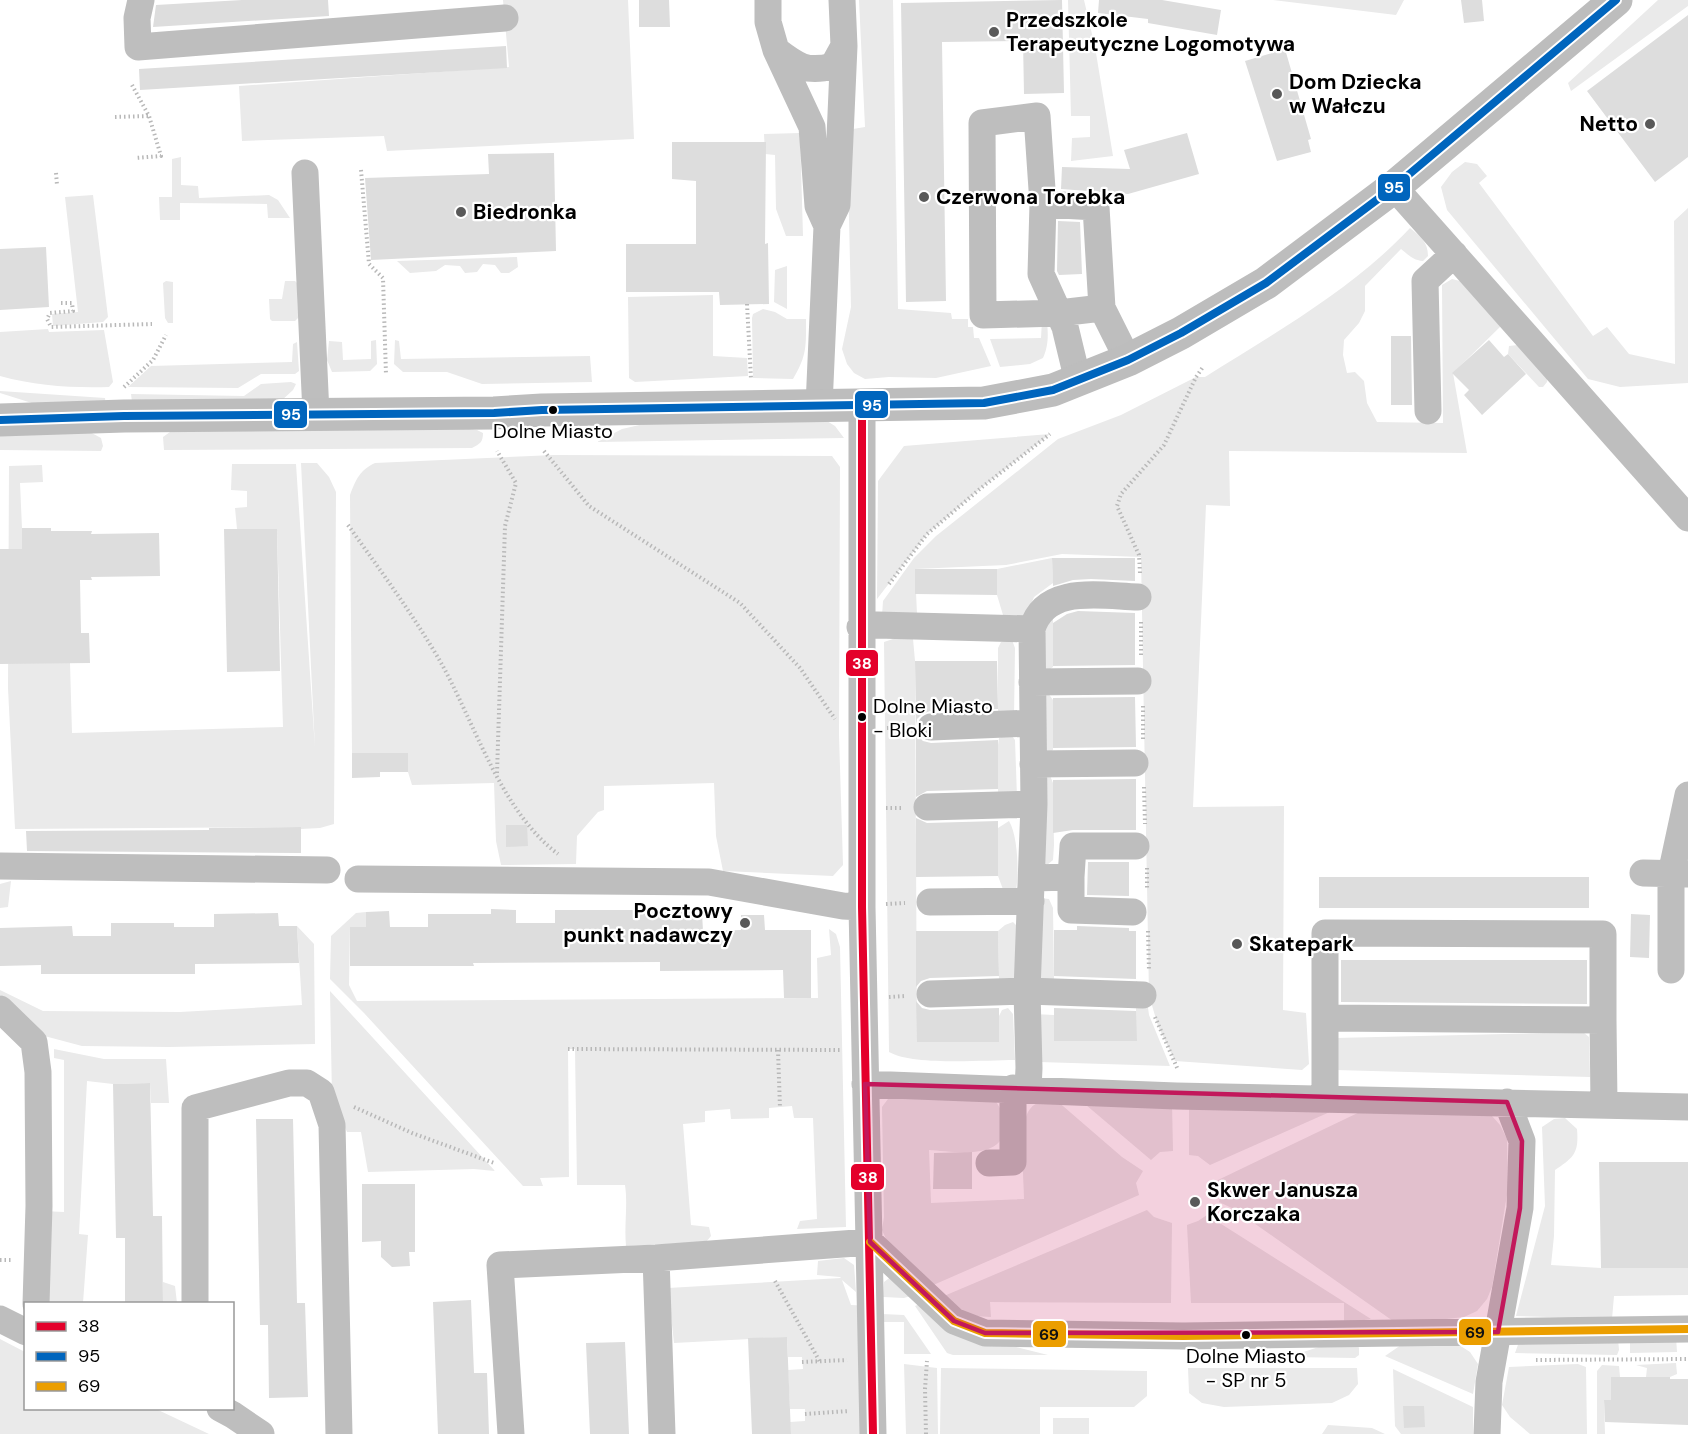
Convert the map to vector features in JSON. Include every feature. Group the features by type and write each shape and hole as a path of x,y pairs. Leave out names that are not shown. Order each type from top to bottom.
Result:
{"main road":[{"path":"0,420 52,417 494,413 542,410 984,403 1053,390 1128,360 1181,333 1266,283 1394,187 1616,0"},
{"path":"0,406 52,417"}],"street":[{"path":"141,0 137,18 138,47 505,18"},
{"path":"768,0 768,22 776,50 812,127 818,206 827,226"},
{"path":"819,406 827,226 837,205 844,46 842,0"},
{"path":"776,50 795,65 819,70 833,66 844,46"},
{"path":"1078,381 1065,327 1059,313 1041,274 1043,204 1037,116 982,123 983,315 1059,313 1102,308"},
{"path":"305,173 316,414"},
{"path":"1394,187 1688,518"},
{"path":"1043,204 1096,207 1102,308 1128,360"},
{"path":"1428,411 1425,281 1454,254"},
{"path":"862,406 860,627 862,907 873,1434"},
{"path":"989,1163 1013,1162 1020,1089 1029,1068 1027,992 1034,804 1032,629 1035,618 1044,607 1065,596 1140,596"},
{"path":"860,627 878,625 1032,629"},
{"path":"1032,682 1141,681"},
{"path":"931,727 1033,723"},
{"path":"1033,764 1140,766"},
{"path":"1671,970 1688,795"},
{"path":"927,807 1034,804"},
{"path":"1142,910 1071,910 1071,877 1073,846 1143,848"},
{"path":"0,866 327,870"},
{"path":"1643,873 1680,874"},
{"path":"930,902 1031,889 1071,877"},
{"path":"358,879 709,882 843,906 862,907"},
{"path":"1325,1099 1325,933 1603,934 1604,1105"},
{"path":"930,994 1027,992 1149,994"},
{"path":"0,1009 34,1042 38,1072 39,1206 36,1302"},
{"path":"1325,1018 1603,1020"},
{"path":"195,1302 195,1108 289,1083 307,1083 321,1092 332,1125 339,1434"},
{"path":"865,1084 1176,1096 1688,1107"},
{"path":"1487,1434 1489,1382 1520,1208 1522,1141 1507,1102"},
{"path":"511,1434 500,1265 656,1258 870,1242 954,1321 985,1333 1183,1336 1688,1329"},
{"path":"656,1258 662,1434"},
{"path":"0,1319 24,1331"},
{"path":"224,1410 261,1434"}],"path":[{"path":"132,85 149,116 161,156 135,158"},
{"path":"115,117 149,116"},
{"path":"362,170 369,264 383,278 386,375"},
{"path":"56,173 57,185"},
{"path":"61,303 72,303 73,311 50,314 47,319 51,327 152,324"},
{"path":"747,304 751,386"},
{"path":"122,389 153,360 166,335"},
{"path":"1179,1072 1149,994 1142,910 1139,555 1117,506 1121,494 1164,445 1203,367"},
{"path":"885,590 927,534 1050,434"},
{"path":"544,450 589,506 740,603 800,668 837,722"},
{"path":"497,451 516,483 505,526 497,774"},
{"path":"348,525 406,604 518,813 547,846 565,859"},
{"path":"568,1049 847,1050"},
{"path":"778,1050 780,1108"},
{"path":"321,1092 412,1133 494,1162"},
{"path":"0,1260 15,1260"},
{"path":"775,1281 820,1362"},
{"path":"1493,1359 1688,1359"},
{"path":"802,1362 830,1362"},
{"path":"926,1434 927,1362"},
{"path":"805,1414 831,1413"}],"highlighted area":[{"path":"865,1084 1507,1102 1522,1141 1520,1208 1498,1332 985,1333 954,1321 870,1242"}],"shaded area":[{"path":"503,0 628,0 634,139 387,151 384,136 242,141 239,86 509,67"},
{"path":"859,0 893,0 898,309 951,313 952,319 968,319 968,327 973,327 974,338 979,338 991,366 936,378 865,379 854,373 847,364 842,349 851,307 847,130 865,127"},
{"path":"1068,0 1084,0 1095,47 1113,156 1071,161 1072,138 1090,137 1090,116 1071,116"},
{"path":"1273,0 1404,0 1396,15"},
{"path":"1658,0 1688,0 1688,6 1571,91 1568,83"},
{"path":"800,133 803,236 786,236 776,209 775,155 765,154 764,134"},
{"path":"181,157 181,185 198,186 199,198 269,195 278,200 290,218 268,218 267,204 180,203 180,220 160,220 159,197 172,197 172,159"},
{"path":"1465,162 1477,164 1487,176 1479,183 1593,336 1607,327 1629,354 1675,364 1674,221 1688,208 1688,383 1620,387 1588,379 1447,210 1441,187 1452,172"},
{"path":"93,195 108,317 103,322 53,326 52,314 78,312 65,197"},
{"path":"1410,228 1425,243 1428,256 1423,261 1419,260 1401,249 1365,286 1365,311 1359,323 1344,340 1343,355 1347,373 1355,372 1364,381 1367,403 1377,422 1443,423 1442,285 1452,279 1460,281 1501,326 1453,373 1467,453 1229,451 1230,506 1206,505 1193,807 1284,806 1283,1010 1306,1013 1309,1064 1302,1070 1175,1061 1158,1026 1149,995 1141,557 1062,554 1006,565 915,569 917,614 882,616 883,601 914,558 936,536 1058,439 1121,415 1196,377 1205,377 1338,291"},
{"path":"517,257 518,267 509,273 501,273 495,265 483,264 477,272 465,273 460,266 445,265 436,271 410,273 397,261"},
{"path":"787,266 787,309 774,302 775,270"},
{"path":"285,281 297,283 298,318 295,321 272,321 269,299 282,299"},
{"path":"173,282 173,323 168,323 165,318 163,283"},
{"path":"713,295 713,356 747,358 748,376 635,382 629,378 628,297"},
{"path":"763,309 775,312 787,319 806,319 805,350 793,379 753,378 752,318 753,314"},
{"path":"1042,320 1047,320 1048,330 1043,358 1030,364 1000,367 990,339 1041,338"},
{"path":"48,329 49,332 104,330 113,382 109,387 54,386 0,376 0,332"},
{"path":"376,340 377,364 370,371 332,372 327,360 329,341 342,342 343,360 371,359 371,341"},
{"path":"395,340 399,341 401,359 590,356 592,382 482,384 447,372 403,372 394,364"},
{"path":"297,342 299,371 295,374 261,374 238,388 128,387 151,366 292,362 293,344"},
{"path":"1518,345 1548,377 1543,387 1539,387 1508,354 1509,346"},
{"path":"291,382 296,384 293,390 280,402 133,410 131,394 244,396 261,384"},
{"path":"0,391 105,398 106,408 35,404 0,393"},
{"path":"670,418 822,418 835,426 844,438 597,442 622,429"},
{"path":"438,425 477,430 483,433 482,441 472,448 164,450 163,437 170,432"},
{"path":"88,431 101,438 103,446 101,451 0,450 0,432"},
{"path":"1050,434 927,534 877,599 878,481 904,446"},
{"path":"554,455 832,456 840,467 839,735 843,865 833,876 723,871 716,836 714,783 604,786 604,810 598,812 577,836 576,864 501,865 496,841 494,783 412,785 408,772 408,753 352,753 350,495 359,476 375,463"},
{"path":"301,463 317,463 329,477 336,492 334,824 320,828 301,829 301,827 15,829 8,688 9,466 42,465 43,482 20,483 22,528 70,663 72,733 283,727 277,529 237,529 235,508 247,507 247,491 231,490 232,464 296,464 315,748"},
{"path":"1052,558 1053,583 1034,597 1023,616 1003,615 997,595 997,569"},
{"path":"1053,617 1053,667 1043,674 1035,618"},
{"path":"893,639 913,639 915,661 917,1042 999,1042 999,1016 1002,1010 1008,1008 1013,1014 1015,1060 932,1061 889,1052 884,642"},
{"path":"1012,640 1015,648 1014,717 998,711 998,648 1001,642"},
{"path":"1045,689 1053,700 1053,750 1043,756"},
{"path":"1005,735 1012,736 1015,740 1017,797 998,795 998,745 999,738"},
{"path":"1049,773 1053,783 1053,860 1047,865 1042,865 1037,779"},
{"path":"1009,821 1016,845 1017,883 1016,891 1004,892 998,876 998,828"},
{"path":"11,881 8,907 0,908 0,884"},
{"path":"1040,898 1049,899 1053,908 1054,980 1037,980"},
{"path":"366,912 366,927 350,927 349,985 357,1001 818,998 817,958 831,955 829,929 836,934 840,947 846,1227 797,1229 800,1221 817,1219 813,1118 794,1118 792,1106 769,1108 769,1118 731,1119 730,1109 705,1111 705,1122 683,1124 691,1225 709,1227 711,1236 706,1242 626,1246 625,1185 577,1185 575,1049 568,1049 569,1177 540,1178 543,1186 523,1186 330,979 331,936 356,913"},
{"path":"1013,922 1019,928 1018,982 999,981 998,931"},
{"path":"297,926 314,944 315,1044 82,1046 37,1034 0,995 0,990 43,1011 180,1012 302,1005"},
{"path":"1136,981 1145,986 1149,1015 1170,1066 1039,1062 1034,1014 1054,1015 1055,1041 1136,1041"},
{"path":"330,991 495,1171 474,1169 368,1172 361,1132 347,1132 332,1097"},
{"path":"1583,1032 1589,1037 1590,1077 1336,1070 1335,1038"},
{"path":"54,1049 104,1059 166,1059 169,1103 151,1103 150,1083 113,1084 87,1081 79,1234 88,1235 83,1302 44,1302 43,1211 64,1212 64,1060 54,1058"},
{"path":"899,1095 994,1098 1005,1117 1000,1141 986,1150 967,1152 929,1150 931,1203 1024,1199 1023,1138 1026,1116 1035,1104 1056,1100 1122,1157 1143,1171 1136,1183 1139,1195 931,1286 886,1239 882,1230 884,1217 882,1107 888,1099"},
{"path":"1079,1099 1172,1104 1173,1151 1160,1152 1151,1160"},
{"path":"1189,1106 1341,1107 1210,1165 1198,1156 1189,1155"},
{"path":"1366,1109 1482,1114 1492,1116 1500,1125 1507,1139 1508,1188 1492,1287 1487,1299 1477,1311 1464,1317 1393,1321 1234,1209 1219,1202 1221,1194 1218,1180"},
{"path":"1565,1118 1577,1129 1577,1144 1571,1158 1555,1170 1551,1265 1601,1268 1688,1268 1688,1295 1614,1296 1612,1319 1516,1316 1545,1206 1542,1127 1554,1119"},
{"path":"1147,1210 1154,1217 1172,1223 1171,1303 990,1302 991,1317 964,1312 944,1296"},
{"path":"1207,1215 1371,1319 1344,1323 1344,1303 1191,1303 1187,1225"},
{"path":"844,1258 854,1265 856,1292 842,1280 851,1305 871,1306 873,1434 791,1434 790,1422 805,1421 805,1409 790,1409 788,1370 803,1369 802,1357 788,1357 787,1337 674,1343 668,1288 841,1278 817,1275 818,1261"},
{"path":"896,1273 917,1294 904,1298 883,1297 884,1282"},
{"path":"163,1282 175,1286 177,1302 163,1302"},
{"path":"925,1302 961,1333 1048,1355 953,1355 947,1353 915,1306"},
{"path":"882,1314 904,1315 931,1354 904,1354 904,1322 881,1322"},
{"path":"1676,1337 1677,1352 1630,1353 1630,1339"},
{"path":"0,1339 24,1351 24,1410 158,1410 209,1434 0,1434"},
{"path":"1618,1339 1617,1355 1515,1353 1519,1342"},
{"path":"1456,1343 1470,1352 1478,1364 1473,1394 1385,1356 1401,1345"},
{"path":"1328,1344 1357,1344 1359,1355 1355,1358 1288,1357"},
{"path":"1676,1363 1677,1374 1670,1377 1646,1377 1647,1368 1636,1365"},
{"path":"904,1364 937,1368 938,1434 906,1434"},
{"path":"1578,1364 1586,1367 1587,1434 1530,1434 1510,1417 1502,1405 1509,1367"},
{"path":"1602,1365 1619,1366 1620,1377 1611,1377 1611,1400 1604,1400 1605,1434 1597,1434 1597,1371"},
{"path":"941,1368 1147,1371 1147,1396 1134,1407 1040,1407 1040,1434 940,1434"},
{"path":"1188,1368 1357,1368 1358,1384 1349,1395 1332,1403 1224,1407 1202,1403 1189,1393"},
{"path":"1393,1369 1473,1407 1473,1434 1401,1434 1395,1426"},
{"path":"1053,1418 1089,1418 1089,1434 1053,1434"},
{"path":"1328,1425 1372,1428 1385,1434 1322,1434"}],"building":[{"path":"242,0 328,0 329,16 153,27 156,5"},
{"path":"639,0 669,0 670,27 639,27"},
{"name":"Czerwona Torebka","path":"1062,0 1064,93 1024,94 1023,41 942,42 946,301 906,302 901,3"},
{"path":"1099,0 1162,0 1221,10 1217,35 1148,23 1148,19 1098,13"},
{"path":"1461,0 1482,0 1484,21 1464,23"},
{"name":"Netto","path":"1688,15 1688,157 1655,182 1587,91"},
{"path":"506,46 507,68 140,90 139,69"},
{"name":"Dom Dziecka w Wałczu","path":"1285,49 1311,139 1308,140 1311,152 1277,161 1245,61"},
{"path":"1187,133 1199,174 1128,194 1061,189 1062,167 1130,169 1124,150"},
{"path":"672,142 766,142 765,244 768,243 769,304 720,305 719,292 626,292 626,244 696,244 696,181 672,179"},
{"name":"Biedronka","path":"554,153 556,251 371,260 365,178 489,174 488,154"},
{"path":"1058,221 1080,222 1082,274 1059,275 1057,271"},
{"path":"46,247 49,307 0,310 0,249"},
{"path":"1391,336 1411,336 1412,405 1391,405"},
{"path":"1489,340 1504,357 1508,354 1526,374 1482,415 1464,395 1469,390 1452,373"},
{"path":"22,528 92,531 91,534 159,533 160,576 91,577 92,580 80,580 81,633 89,633 90,663 0,664 0,549 22,549"},
{"path":"224,529 277,529 280,671 227,672"},
{"path":"1052,558 1135,558 1135,581 1073,580 1053,586"},
{"path":"915,569 997,569 997,595 915,594"},
{"path":"1078,611 1135,613 1135,665 1053,666 1053,623 1067,614"},
{"path":"915,661 997,661 998,709 930,711 917,719 916,726"},
{"path":"1135,697 1136,747 1053,748 1053,698"},
{"path":"916,729 923,741 931,743 998,740 998,789 927,791 916,797"},
{"path":"352,753 408,753 408,772 380,772 380,777 352,778"},
{"path":"1136,779 1136,830 1073,830 1053,833 1053,780"},
{"path":"916,818 927,823 998,821 998,876 916,877"},
{"path":"506,825 527,825 528,846 506,847"},
{"path":"301,827 301,853 27,851 26,831"},
{"path":"1088,862 1129,862 1129,896 1087,895"},
{"path":"1319,877 1589,877 1589,908 1319,908"},
{"path":"491,909 516,910 516,923 555,923 555,910 692,910 692,913 702,913 703,931 741,930 741,915 764,915 765,930 811,930 811,998 784,998 783,970 660,971 660,962 350,966 350,927 366,927 366,912 389,911 390,927 428,927 428,914 491,914"},
{"path":"278,913 279,926 297,926 299,963 195,964 195,974 41,974 41,965 0,966 0,928 72,926 73,936 111,936 111,923 174,923 174,927 214,927 214,914"},
{"path":"1631,914 1650,915 1649,958 1630,957"},
{"path":"1077,926 1129,928 1129,931 1136,931 1136,979 1054,976 1054,930 1077,930"},
{"path":"916,931 998,931 999,976 930,978 921,981 916,987"},
{"path":"1341,960 1587,960 1587,1004 1341,1002"},
{"path":"916,1001 922,1008 930,1010 999,1008 999,1042 917,1042"},
{"path":"1054,1008 1136,1011 1137,1041 1054,1041"},
{"path":"150,1083 153,1216 162,1216 163,1302 125,1302 125,1238 116,1238 113,1084"},
{"path":"256,1119 293,1119 297,1303 305,1303 308,1397 269,1398 268,1325 260,1325"},
{"path":"972,1152 972,1189 933,1189 934,1153"},
{"path":"1599,1162 1688,1162 1688,1268 1601,1268"},
{"path":"362,1184 415,1184 415,1252 409,1252 410,1266 392,1267 381,1257 381,1241 362,1242"},
{"path":"471,1300 474,1373 487,1373 489,1434 438,1434 433,1302"},
{"path":"787,1337 791,1434 752,1434 748,1338"},
{"path":"625,1342 629,1434 590,1434 586,1343"},
{"path":"1611,1377 1688,1379 1688,1425 1605,1422 1604,1400 1611,1400"},
{"path":"1403,1406 1424,1406 1425,1427 1404,1428"}],"transit line":[{"name":"95","path":"0,420 124,416 494,413 542,410 984,403 1053,390 1128,360 1181,333 1266,283 1394,187 1616,0"},
{"name":"38","path":"862,406 862,907 873,1434"},
{"name":"69","path":"870,1242 954,1321 985,1333 1183,1336 1688,1329"}],"place":[{"name":"Przedszkole Terapeutyczne Logomotywa","path":"994,32"},
{"name":"Dom Dziecka w Wałczu","path":"1277,94"},
{"name":"Netto","path":"1650,124"},
{"name":"Czerwona Torebka","path":"924,197"},
{"name":"Biedronka","path":"461,212"},
{"name":"Dolne Miasto","path":"553,410"},
{"name":"Dolne Miasto - Bloki","path":"862,717"},
{"name":"Pocztowy punkt nadawczy","path":"745,923"},
{"name":"Skatepark","path":"1237,944"},
{"name":"Skwer Janusza Korczaka","path":"1195,1202"},
{"name":"Dolne Miasto - SP nr 5","path":"1246,1335"}]}
